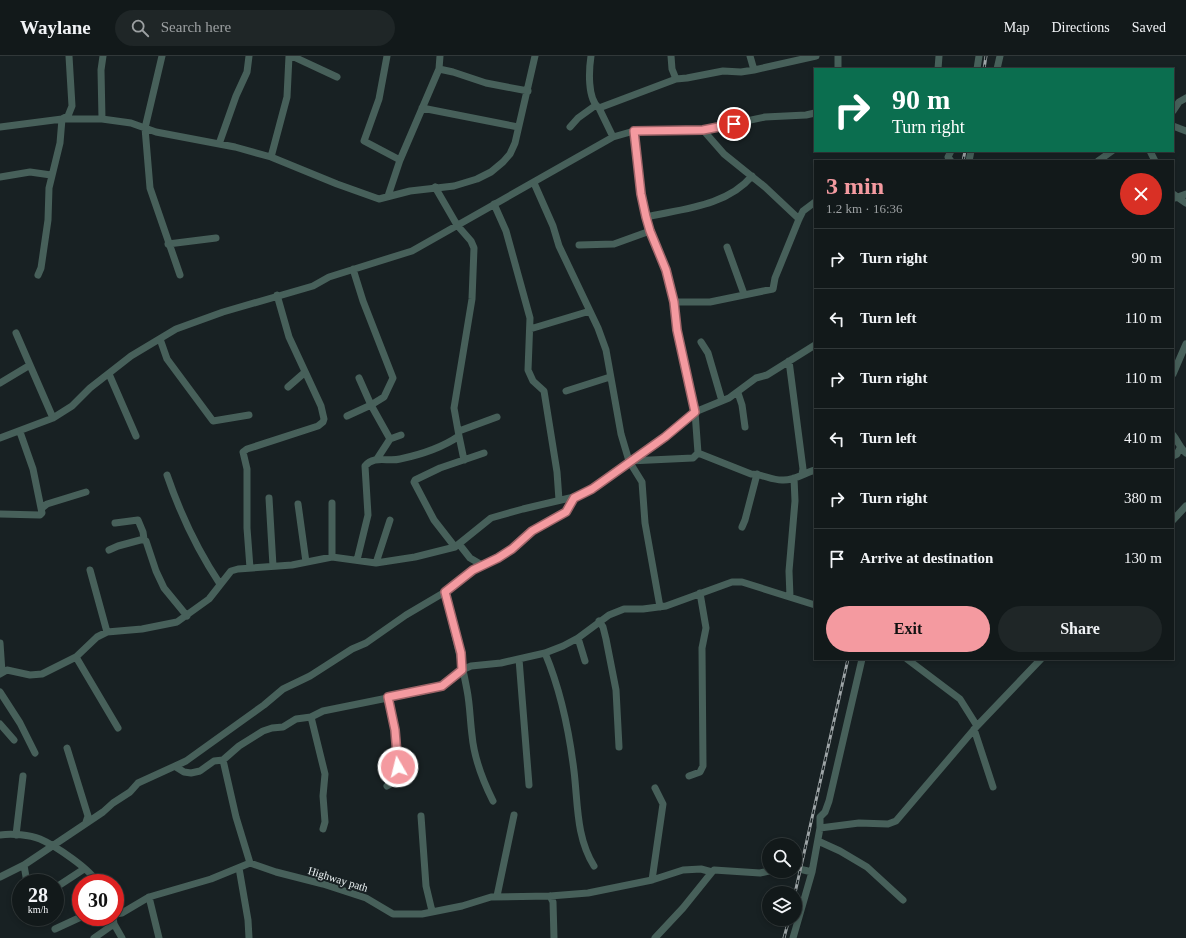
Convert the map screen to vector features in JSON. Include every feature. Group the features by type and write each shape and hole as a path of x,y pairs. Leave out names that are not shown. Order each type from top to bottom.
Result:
{"street":[{"path":"62,119 68,116 72,106 69,56"},
{"path":"102,119 101,70 103,56"},
{"path":"162,56 145,128 150,188 168,244 180,275"},
{"path":"219,144 236,96 247,72 249,56"},
{"path":"271,157 287,97 291,56 337,76"},
{"path":"387,56 379,99 364,141 400,160"},
{"path":"388,196 400,160 439,69 440,56"},
{"path":"0,126 62,119 102,119 131,123 145,128 271,157 337,184 379,199 435,187 454,186 477,179 490,172 510,154 528,91 535,56"},
{"path":"591,56 589,75 598,107 613,137"},
{"path":"671,56 672,69 676,79"},
{"path":"750,56 754,70"},
{"path":"570,127 578,118 598,107 676,79 723,71 741,72 754,70 816,56"},
{"path":"838,56 838,68"},
{"path":"938,68 939,56"},
{"path":"977,68 979,56"},
{"path":"997,68 1000,56"},
{"path":"439,69 486,83 528,91"},
{"path":"1174,110 1179,102 1186,98"},
{"path":"422,108 518,127"},
{"path":"0,438 20,432 53,418 72,406 90,388 131,356 176,330 223,312 277,295 313,286 329,277 412,251 494,204 534,184 575,157 613,137 634,131 703,130 765,117 806,115 814,112"},
{"path":"38,275 41,268 48,220 51,175 55,169 60,143 62,119"},
{"path":"1174,126 1186,130"},
{"path":"703,130 724,154 752,176 799,219"},
{"path":"629,461 693,458 698,453 695,412 677,330 674,302 666,270 650,231 646,217 641,194 634,131"},
{"path":"1099,160 1111,152"},
{"path":"0,177 30,172 51,175"},
{"path":"646,217 715,201 736,191 752,176"},
{"path":"534,184 553,226 559,246 590,311 606,350 621,434 629,461 642,482 646,523 660,607"},
{"path":"435,187 457,225 471,240 475,255 472,299 454,408 464,460"},
{"path":"1174,197 1186,194"},
{"path":"1174,197 1186,203"},
{"path":"674,302 710,302 773,289 775,278 799,219 803,211 814,203"},
{"path":"494,204 506,232 530,318 528,370 533,381 544,390 557,472 559,500"},
{"path":"579,245 614,244 650,231"},
{"path":"168,244 216,238"},
{"path":"727,247 744,294"},
{"path":"347,416 384,397 394,378 363,301 353,269"},
{"path":"250,568 247,528 247,469 243,452 247,449 312,428 323,422 324,419 321,406 304,373 289,337 277,295"},
{"path":"530,329 590,311"},
{"path":"16,333 53,418"},
{"path":"160,339 167,359 213,421 249,415"},
{"path":"701,342 708,353 722,401"},
{"path":"1174,372 1186,344"},
{"path":"0,643 1,673 7,670 30,675 42,674 76,657 97,637 107,632 161,626 177,622 209,599 230,571 306,562 332,557 376,564 415,557 457,546 491,518 559,500 574,498 592,489 629,461 665,437 695,412 738,393 756,378 767,375 814,346"},
{"path":"789,361 790,382 803,469 802,474"},
{"path":"0,382 30,365"},
{"path":"288,387 304,373"},
{"path":"109,374 136,436"},
{"path":"566,391 610,377"},
{"path":"359,378 371,405 390,439"},
{"path":"738,393 742,405 745,427"},
{"path":"357,560 368,515 365,466 369,461 376,459 398,460 439,445 459,433 497,416"},
{"path":"0,514 40,515 42,508 33,469 20,432"},
{"path":"376,459 390,439 401,435"},
{"path":"1174,436 1178,441 1180,448 1186,453"},
{"path":"1174,456 1177,454 1180,448"},
{"path":"698,453 751,474 781,480 794,478 814,470"},
{"path":"482,565 470,558 457,546 434,520 414,482 415,480 440,468 484,454"},
{"path":"742,527 757,474"},
{"path":"167,476 175,498 190,530 220,584"},
{"path":"790,597 788,571 795,501 794,478"},
{"path":"42,508 47,504 86,492"},
{"path":"269,498 273,566"},
{"path":"0,877 24,865 54,846 130,792 138,783 165,769 176,767 264,705 283,689 310,676 343,655 366,643 406,615 445,592 482,565 498,558 512,549 532,531 566,512 574,498"},
{"path":"332,503 332,557"},
{"path":"298,504 306,562"},
{"path":"1174,519 1186,506"},
{"path":"115,523 138,520 156,571 164,588 187,616"},
{"path":"376,564 390,520"},
{"path":"109,550 144,539"},
{"path":"90,570 107,632"},
{"path":"176,767 184,772 191,773 200,771 214,760 223,760 239,746 263,731 283,727 296,718 310,718 323,710 442,686 462,670 471,666 519,659 545,653 578,638 599,621 624,609 660,607 722,585 742,582 814,605"},
{"path":"445,592 461,653 462,670 468,693 474,746 482,778 493,801"},
{"path":"689,776 700,772 703,766 702,648 706,628 700,593"},
{"path":"599,621 603,627 606,639 616,690 619,747"},
{"path":"578,638 585,661"},
{"path":"545,653 564,710 574,773 581,838 585,852 594,866"},
{"path":"76,657 118,728"},
{"path":"519,659 530,785"},
{"path":"793,938 812,872 820,828 820,817 825,812 829,801 862,660"},
{"path":"908,660 954,694 976,728 992,787"},
{"path":"820,828 859,823 888,824 896,822 976,728 1040,660"},
{"path":"0,692 20,723 35,753"},
{"path":"387,786 396,781 399,776 395,730 388,697"},
{"path":"310,718 325,774 325,822 323,829"},
{"path":"0,724 14,740"},
{"path":"67,748 88,816 86,822"},
{"path":"124,911 149,898 211,879 250,863 236,817 223,760"},
{"path":"16,835 23,776"},
{"path":"652,880 663,804 655,788"},
{"path":"498,896 514,815"},
{"path":"421,816 426,886 432,911"},
{"path":"0,835 16,835 39,838 54,846 90,874"},
{"path":"818,841 840,851 867,867 903,900"},
{"name":"Highway path","path":"250,863 366,898 394,914 422,914 462,906 498,896 550,896 588,893 652,880 683,870 701,868 712,872 714,870 762,873"},
{"path":"24,865 26,874"},
{"path":"239,868 248,920 249,938"},
{"path":"64,882 84,869"},
{"path":"802,870 812,872"},
{"path":"655,938 665,929 712,872"},
{"path":"550,896 553,902 554,938"},
{"path":"149,898 158,938"},
{"path":"55,929 72,921"},
{"path":"94,938 107,926"},
{"path":"116,926 122,938"}],"railway":[{"path":"984,68 986,56"},
{"path":"963,160 965,152"},
{"path":"797,886 848,660"},
{"path":"784,938 787,926"}],"route":[{"path":"398,767 395,730 388,697 442,686 462,670 461,653 455,636 445,592 473,570 498,558 512,549 532,531 547,524 566,512 571,506 574,498 592,489 629,461 665,437 695,412 677,330 674,302 666,270 650,231 641,194 634,131 670,132 703,130 734,124"}]}
